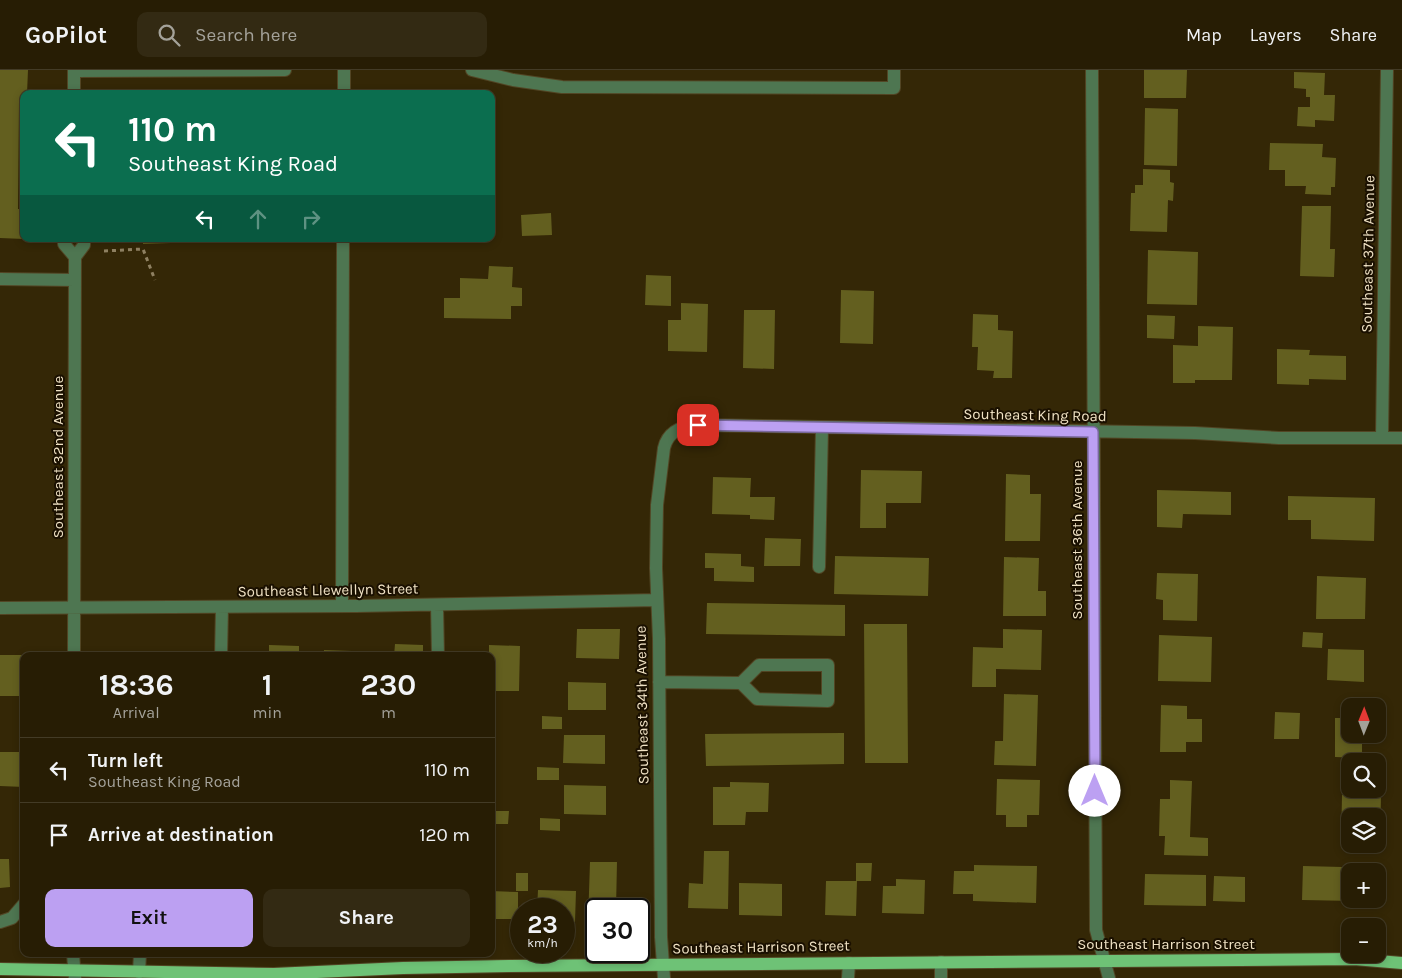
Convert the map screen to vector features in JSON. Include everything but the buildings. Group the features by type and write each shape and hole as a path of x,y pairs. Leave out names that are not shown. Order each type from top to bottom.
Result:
{"main road":[{"name":"Southeast Harrison Street","path":"0,969 75,974 139,972 346,975 403,968 663,964 1354,960 1402,964"}],"street":[{"path":"74,90 74,71 285,70"},
{"path":"344,70 344,90"},
{"path":"472,70 513,80 562,87 894,88 894,70"},
{"name":"Southeast 36th Avenue","path":"1092,70 1096,930 1109,978"},
{"name":"Southeast 37th Avenue","path":"1382,438 1387,70"},
{"path":"64,242 75,257"},
{"name":"Southeast 32nd Avenue","path":"74,652 75,257 84,245 84,242"},
{"path":"342,606 343,242"},
{"path":"0,280 75,280"},
{"name":"Southeast King Road","path":"670,434 687,426 698,425 1195,433 1279,438 1402,438"},
{"path":"819,567 822,428"},
{"name":"Southeast 34th Avenue","path":"664,978 661,937 659,638 656,600 657,506 664,448 670,434"},
{"name":"Southeast Llewellyn Street","path":"0,608 437,605 656,600"},
{"path":"437,605 438,652"},
{"path":"221,652 222,607"},
{"path":"659,682 741,683 757,699 828,700 828,665 759,665 741,683"},
{"path":"0,922 12,918 20,909"},
{"path":"73,957 75,974"},
{"path":"139,972 140,957"},
{"path":"940,962 940,978"},
{"path":"848,963 848,978"}],"path":[{"path":"104,251 143,250 155,280"}],"route":[{"path":"698,425 1093,432 1095,791"}]}
